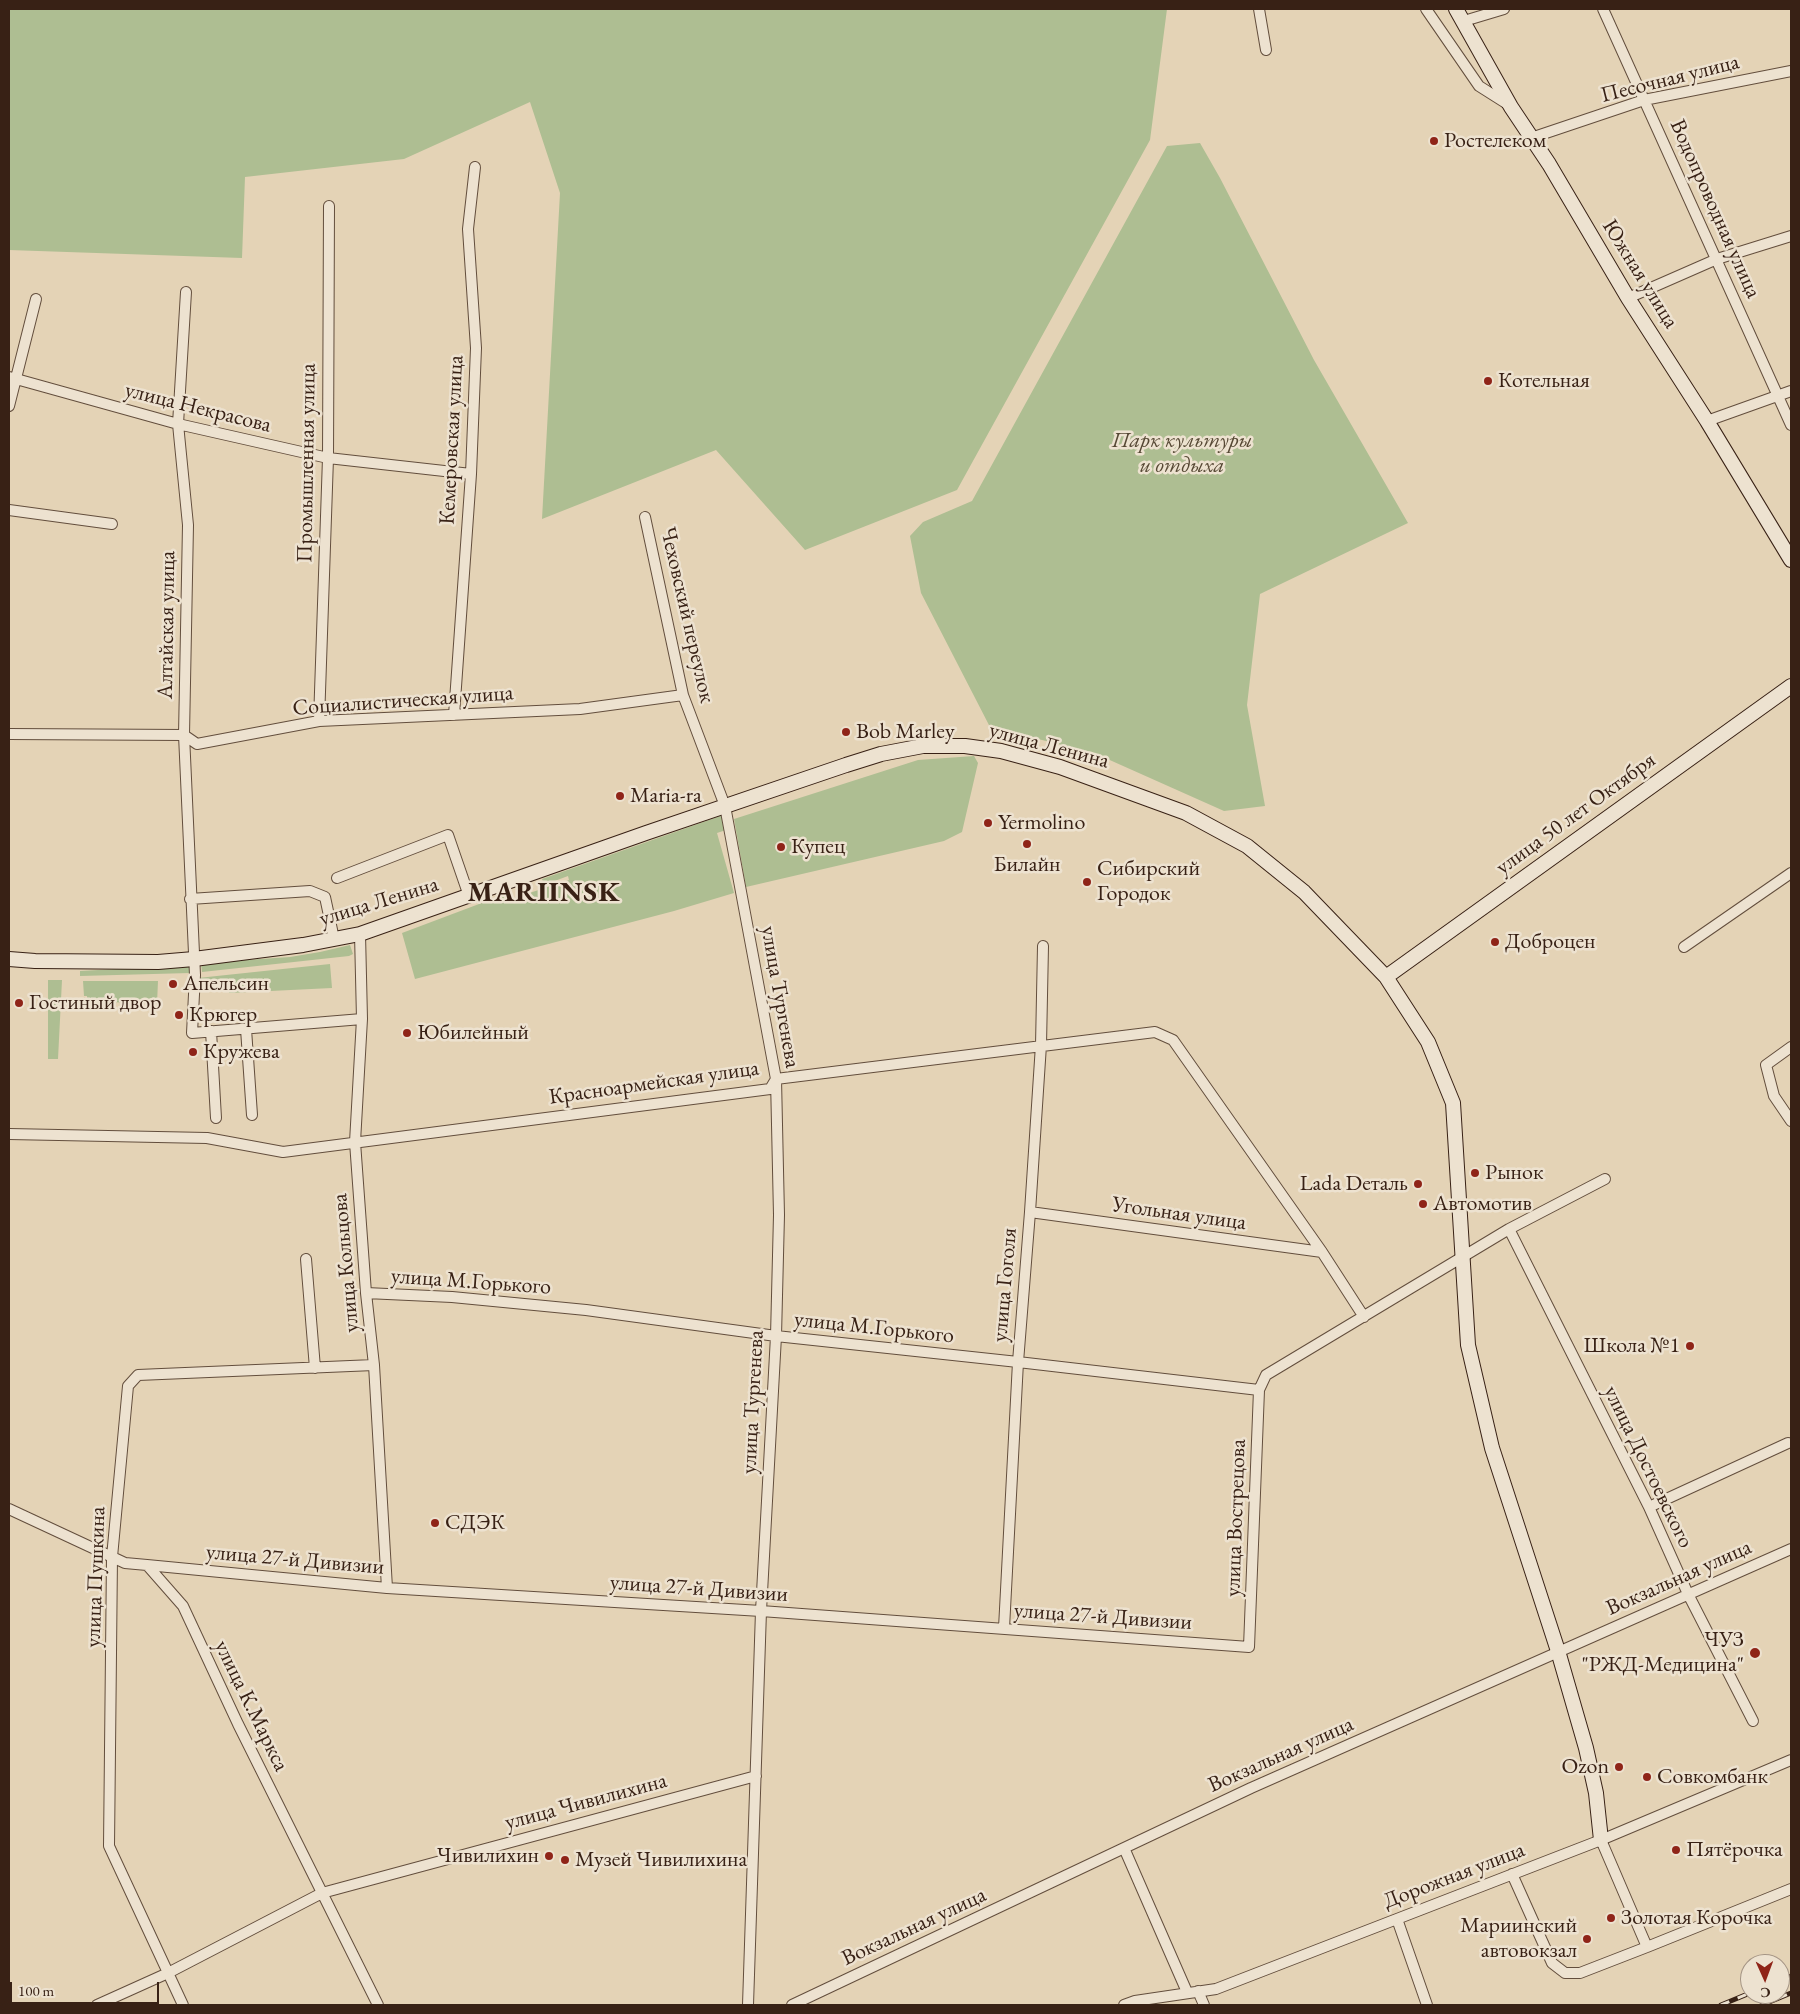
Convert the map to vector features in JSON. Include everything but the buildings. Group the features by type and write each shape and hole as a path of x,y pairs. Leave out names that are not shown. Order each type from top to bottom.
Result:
{"main road":[{"name":"Южная улица","path":"1456,9 1512,107 1628,298 1707,421 1791,560"},
{"name":"улица 50 лет Октября","path":"1386,977 1791,686"},
{"name":"улица Ленина","path":"9,959 158,962 303,945 360,934 725,806 880,754 923,746 965,746 1009,753 1073,771 1186,813 1247,846 1304,892 1386,977 1428,1042 1452,1102 1468,1344 1492,1448 1558,1651 1586,1748 1596,1793 1601,1840"}],"street":[{"path":"1259,9 1266,50"},
{"path":"1426,9 1479,86 1512,107"},
{"path":"1464,21 1504,9"},
{"name":"Водопроводная улица","path":"1603,9 1791,425"},
{"name":"Песочная улица","path":"1531,138 1644,100 1791,71"},
{"name":"Кемеровская улица","path":"454,715 471,474 476,348 468,229 475,167"},
{"name":"Промышленная улица","path":"319,721 328,458 329,206"},
{"path":"1628,298 1717,260 1791,236"},
{"name":"Алтайская улица","path":"186,292 178,424 188,525 184,735 190,899 195,975 192,1033 211,1031"},
{"path":"9,406 12,378 36,299"},
{"name":"улица Некрасова","path":"12,378 178,424 328,458 471,474"},
{"path":"1707,421 1791,391"},
{"path":"9,510 112,524"},
{"name":"Чеховский переулок","path":"645,517 683,695 725,806"},
{"name":"Социалистическая улица","path":"9,734 184,735 197,744 319,721 580,709 683,695"},
{"name":"улица Тургенева","path":"725,806 776,1079 779,1215 776,1336 761,1611 748,2005"},
{"path":"337,878 448,835 469,896"},
{"path":"1684,947 1791,873"},
{"path":"190,899 310,891 325,897 334,939"},
{"name":"улица Кольцова","path":"360,934 362,1019 355,1142 366,1293 374,1366 387,1588"},
{"name":"улица Гоголя","path":"1004,1628 1018,1362 1041,1045 1043,946"},
{"path":"216,1118 211,1031 362,1019"},
{"path":"246,1029 252,1115"},
{"name":"Красноармейская улица","path":"9,1134 207,1138 283,1152 770,1089 776,1079 1155,1032 1173,1040 1322,1252 1364,1317"},
{"path":"1791,1047 1766,1065 1774,1096 1791,1121"},
{"path":"1259,1390 1266,1375 1462,1256 1605,1179"},
{"name":"Угольная улица","path":"1030,1212 1322,1252"},
{"name":"улица Достоевского","path":"1509,1230 1649,1506 1688,1594 1753,1721"},
{"path":"306,1259 315,1368"},
{"name":"улица М.Горького","path":"366,1293 452,1297 586,1310 776,1336 1259,1390"},
{"name":"улица Пушкина","path":"183,2005 109,1846 112,1557 128,1386 138,1375 374,1366"},
{"name":"улица Вострецова","path":"1249,1647 1259,1390"},
{"path":"1649,1506 1788,1443"},
{"path":"9,1509 124,1563 147,1565"},
{"name":"Вокзальная улица","path":"792,2005 1251,1788 1791,1549"},
{"name":"улица 27-й Дивизии","path":"147,1565 387,1588 761,1611 1249,1647"},
{"name":"улица К.Маркса","path":"147,1565 183,1606 238,1724 378,2005"},
{"name":"Дорожная улица","path":"1124,2005 1135,2001 1216,1989 1601,1840 1791,1760"},
{"name":"улица Чивилихина","path":"97,2005 168,1973 322,1893 756,1776"},
{"path":"1601,1840 1647,1947"},
{"path":"1124,1848 1192,1992 1204,2005"},
{"path":"1512,1874 1552,1963 1565,1973 1580,1973 1791,1889"},
{"path":"1397,1918 1426,2005"}],"green space":[{"path":"9,9 1167,9 1150,140 957,490 805,550 716,450 542,519 560,193 530,102 404,159 245,177 242,258 9,250"},
{"name":"Парк культуры и отдыха","path":"1200,143 1314,360 1408,523 1260,594 1247,705 1265,806 1224,811 1094,753 990,727 921,593 910,536 923,522 972,501 1167,146"},
{"path":"974,756 978,763 962,832 944,841 746,887 734,819 918,760"},
{"path":"723,815 726,830 717,833 734,893 674,911 415,979 402,933 503,895 505,901 569,880 568,876 544,885 542,879"},
{"path":"350,945 353,954 349,956 202,972 201,963 290,957"},
{"path":"330,964 332,988 229,993 229,984 198,986 198,978"},
{"path":"189,965 190,973 80,976 80,971"},
{"path":"48,980 62,980 58,1059 48,1059"},
{"path":"83,981 158,981 157,1004 87,1001 87,996 84,996"}],"railway":[{"path":"1762,2005 1791,1993"},
{"path":"1721,2005 1740,1997"}],"place":[{"name":"Ростелеком","path":"1434,141"},
{"name":"Котельная","path":"1488,381"},
{"name":"Bob Marley","path":"846,732"},
{"name":"Maria-ra","path":"620,796"},
{"name":"Yermolino","path":"988,823"},
{"name":"Билайн","path":"1027,844"},
{"name":"Купец","path":"781,847"},
{"name":"Сибирский Городок","path":"1087,882"},
{"name":"Доброцен","path":"1495,942"},
{"name":"Апельсин","path":"173,984"},
{"name":"Гостиный двор","path":"19,1003"},
{"name":"Крюгер","path":"179,1015"},
{"name":"Юбилейный","path":"407,1033"},
{"name":"Кружева","path":"193,1052"},
{"name":"Рынок","path":"1475,1173"},
{"name":"Lada Dеталь","path":"1418,1184"},
{"name":"Автомотив","path":"1423,1204"},
{"name":"Школа №1","path":"1690,1346"},
{"name":"СДЭК","path":"435,1523"},
{"name":"ЧУЗ \"РЖД-Медицина\"","path":"1755,1653"},
{"name":"Ozon","path":"1619,1767"},
{"name":"Совкомбанк","path":"1647,1777"},
{"name":"Пятёрочка","path":"1676,1850"},
{"name":"Чивилихин","path":"549,1856"},
{"name":"Музей Чивилихина","path":"565,1860"},
{"name":"Золотая Корочка","path":"1611,1918"},
{"name":"Мариинский автовокзал","path":"1587,1939"}],"district":[{"name":"MARIINSK","path":"544,893"}]}
